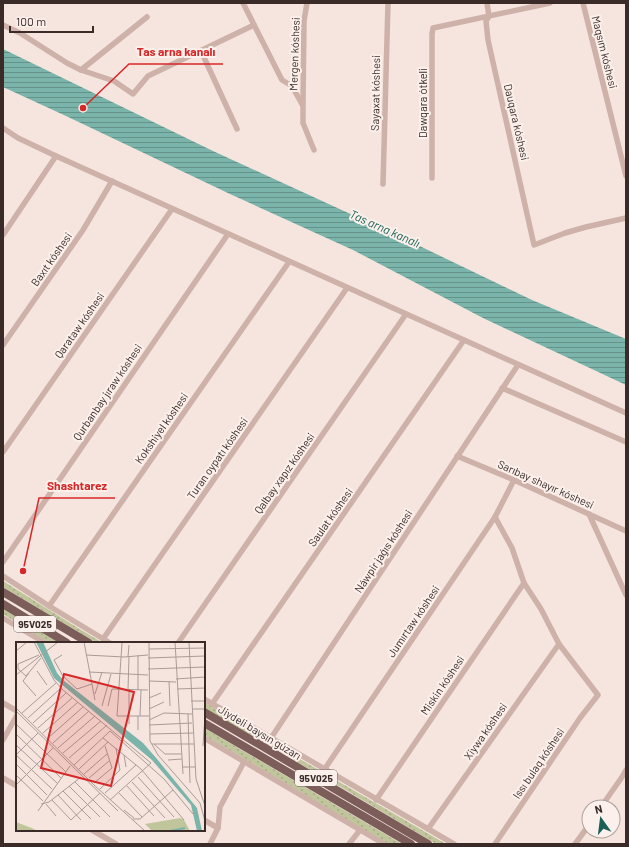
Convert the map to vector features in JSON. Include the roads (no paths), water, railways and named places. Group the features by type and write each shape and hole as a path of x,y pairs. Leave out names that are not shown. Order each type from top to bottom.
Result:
{"main road":[{"name":"95V025","path":"3,592 87,642"},
{"name":"95V025","path":"3,604 65,642"},
{"name":"Jiydeli baysın gúzarı","path":"205,713 428,844"},
{"name":"Jiydeli baysın gúzarı","path":"205,724 411,844"}],"street":[{"path":"243,3 282,80 292,86 303,106"},
{"name":"Mergen kóshesi","path":"307,3 304,21 303,124 314,150"},
{"name":"Sayaxat kóshesi","path":"383,184 388,3"},
{"name":"Dauqara kóshesi","path":"487,3 489,16 486,21 488,40 534,245 565,233 626,218"},
{"path":"489,16 550,3"},
{"name":"Maqsım kóshesi","path":"583,3 626,176"},
{"name":"Dawqara ótkeli","path":"432,178 433,28 489,16"},
{"path":"81,70 147,17"},
{"path":"3,26 20,33 67,63 81,70 114,81 134,94 148,76 254,25"},
{"path":"201,51 237,129"},
{"path":"3,128 18,138 56,156 626,413"},
{"path":"3,235 56,156"},
{"name":"Baxıt kóshesi","path":"3,345 84,230 112,181"},
{"name":"Qarataw kóshesi","path":"3,452 172,209"},
{"name":"Qurbanbay jıraw kóshesi","path":"3,562 228,234"},
{"name":"Kokshiyel kóshesi","path":"49,606 289,262"},
{"name":"Turan oypatı kóshesi","path":"103,639 347,288"},
{"name":"Qalbay xapız kóshesi","path":"179,642 406,314"},
{"name":"Saulat kóshesi","path":"212,704 464,340"},
{"name":"Náwpir jaǵıs kóshesi","path":"265,749 518,365"},
{"path":"502,388 626,442"},
{"name":"Sarıbay shayır kóshesi","path":"457,456 626,530"},
{"name":"Jumırtaw kóshesi","path":"324,770 495,517 514,480"},
{"path":"589,514 626,595"},
{"path":"495,517 512,548 524,583 541,609 559,644"},
{"path":"3,576 108,642"},
{"name":"Miskin kóshesi","path":"376,800 524,583"},
{"path":"3,618 42,642"},
{"name":"Issı bulaq kóshesi","path":"495,844 580,718 598,695 559,644"},
{"name":"Xiywa kóshesi","path":"428,829 559,644"},
{"path":"205,700 454,844"},
{"path":"3,703 16,710"},
{"path":"3,740 16,717"},
{"path":"205,739 384,844"},
{"path":"210,844 218,828 220,807 244,762"},
{"path":"607,799 626,770"},
{"path":"3,778 16,785"},
{"path":"205,821 218,828"},
{"path":"349,844 360,830"},
{"path":"94,831 116,844"},
{"path":"575,844 581,836"}],"water":[{"path":"3,49 213,151 405,239 532,300 626,339 626,385 483,318 353,250 3,87"}],"place":[{"name":"Tas arna kanalı","path":"83,108"},
{"name":"Shashtarez","path":"23,571"}]}
